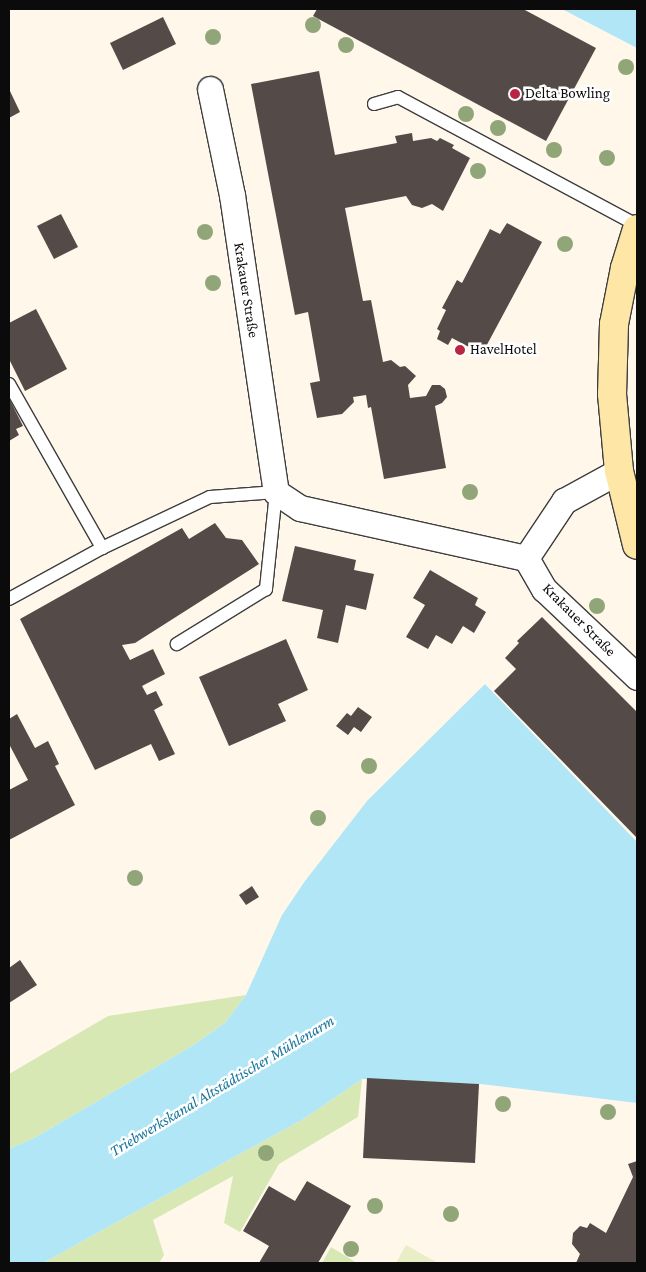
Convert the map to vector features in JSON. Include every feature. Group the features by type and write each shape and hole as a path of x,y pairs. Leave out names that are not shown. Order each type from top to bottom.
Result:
{"main road":[{"path":"637,229 625,268 614,324 612,394 619,471 637,545"}],"street":[{"name":"Krakauer Straße","path":"210,89 231,189 276,492"},
{"path":"276,492 300,508 526,558 564,501 619,471"},
{"name":"Krakauer Straße","path":"526,558 544,588 637,677"}],"lane":[{"path":"374,104 398,97 637,225"},
{"path":"9,384 102,548"},
{"path":"9,599 102,548 210,497 276,492 266,589 177,644"}],"green space":[{"path":"246,995 225,1023 192,1046 34,1138 9,1149 9,1074 108,1016"},
{"path":"362,1079 358,1117 279,1164 240,1232 224,1223 233,1176 153,1220 164,1255 159,1263 43,1263 305,1118"},
{"path":"406,1245 438,1263 396,1263"},
{"path":"331,1247 357,1263 322,1263"}],"water":[{"path":"562,9 637,9 637,48"},
{"name":"Triebwerkskanal Altstädtischer Mühlenarm","path":"485,684 637,842 637,1103 481,1084 362,1079 305,1118 43,1263 9,1263 9,1149 34,1138 192,1046 225,1023 246,995 282,915 305,881 367,801"}],"building":[{"name":"Delta Bowling","path":"317,9 523,9 596,48 546,141 313,16"},
{"path":"163,17 176,44 123,70 110,43"},
{"path":"319,71 335,155 397,143 395,136 412,133 413,141 431,138 437,141 440,138 454,145 452,148 470,158 443,211 432,204 422,208 412,205 406,196 345,208 363,301 371,300 383,362 391,360 400,367 405,366 416,376 408,385 410,398 426,396 432,385 440,385 445,389 447,397 442,403 435,406 446,468 384,479 371,407 368,408 366,395 353,397 354,402 342,414 317,418 310,383 320,381 308,312 295,315 251,84"},
{"path":"9,89 20,112 9,118"},
{"path":"61,214 78,247 54,259 37,226"},
{"path":"507,223 542,242 482,354 452,338 448,345 437,339 440,331 437,329 446,310 442,308 457,280 462,283 490,229 500,234"},
{"path":"36,309 67,369 25,391 9,359 9,323"},
{"path":"9,398 23,426 16,429 19,435 9,441"},
{"path":"215,523 226,538 242,540 259,564 135,643 122,645 130,660 153,649 165,674 142,686 147,695 156,691 163,705 154,710 175,754 159,761 151,744 95,770 20,619 182,528 189,539"},
{"path":"295,546 356,560 354,570 374,574 366,610 346,605 338,643 317,638 323,610 282,601"},
{"path":"430,570 478,598 475,605 486,612 474,633 463,626 452,644 436,635 428,649 406,637 425,605 413,598"},
{"path":"542,617 637,712 637,838 494,691 516,669 505,658 519,643 517,641"},
{"path":"286,639 308,690 278,704 286,721 229,746 199,677"},
{"path":"358,707 372,717 361,732 354,727 348,735 336,726 347,713 351,716"},
{"path":"17,714 35,748 48,741 59,764 55,766 75,805 9,840 9,790 28,780 9,744 9,719"},
{"path":"252,886 259,897 246,905 239,895"},
{"path":"20,960 37,985 9,1003 9,968"},
{"path":"367,1078 479,1084 475,1163 363,1158"},
{"path":"637,1161 637,1263 576,1263 580,1254 572,1244 573,1233 580,1226 587,1228 590,1223 606,1233 633,1177 628,1164"},
{"path":"307,1181 351,1206 318,1263 259,1263 269,1246 243,1231 269,1186 295,1201"}],"place":[{"name":"Delta Bowling","path":"515,94"},
{"name":"HavelHotel","path":"460,350"}]}
